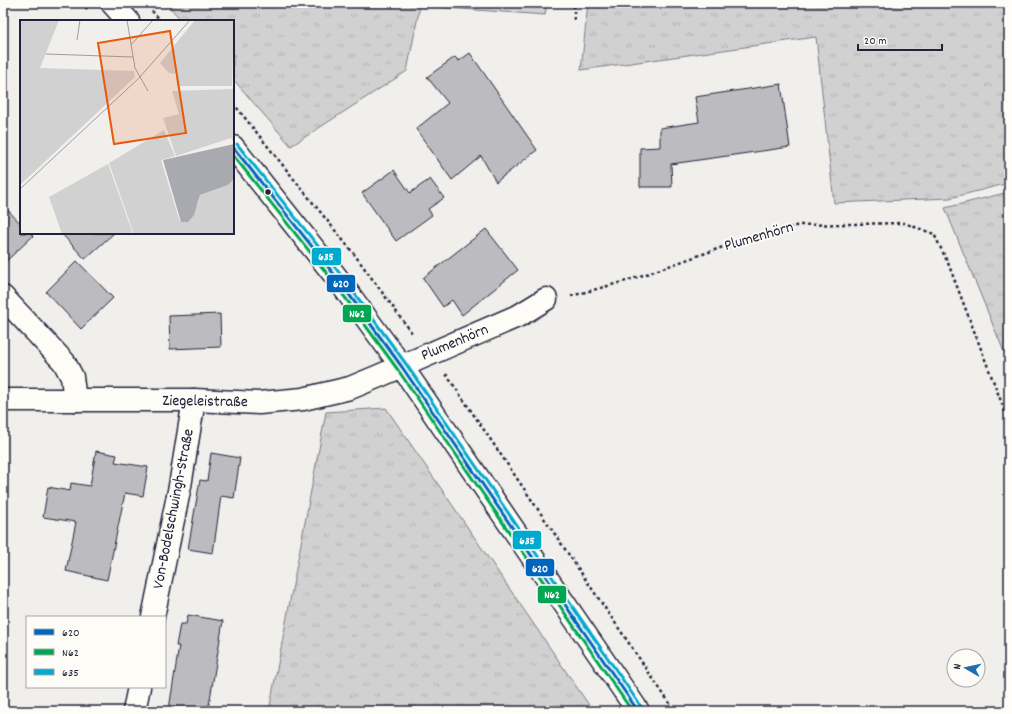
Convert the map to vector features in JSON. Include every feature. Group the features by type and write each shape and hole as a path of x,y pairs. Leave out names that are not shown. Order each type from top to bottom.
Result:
{"street":[{"path":"112,3 127,20"},
{"path":"234,148 337,278 402,367 638,711"},
{"path":"3,297 64,362 72,377 75,400"},
{"name":"Plumenhörn","path":"402,367 428,354 450,347 520,315 546,299"},
{"name":"Ziegeleistraße","path":"3,400 194,400 259,403 303,399 350,388 402,367"},
{"name":"Von-Bodelschwingh-Straße","path":"153,616 180,486 194,400"},
{"path":"134,711 139,688"}],"path":[{"path":"574,3 574,20"},
{"path":"234,104 354,254 428,354 451,380 675,711"},
{"name":"Plumenhörn","path":"546,299 567,297 626,281 723,247 799,225 904,223 934,234 948,263 1009,422"}],"green space":[{"path":"166,3 547,3 545,15 420,6 407,71 291,146 234,80 234,20 181,20"},
{"path":"588,3 1009,3 1009,183 950,198 834,203 816,37 581,70"},
{"path":"1009,192 1009,364 945,208"},
{"path":"386,408 593,711 269,711 326,412"}],"building":[{"path":"470,53 537,150 496,182 481,156 452,180 416,129 448,103 427,77 455,57 459,61"},
{"path":"781,84 790,147 671,164 672,187 640,187 640,148 660,147 660,128 699,122 695,97"},
{"path":"394,170 410,193 430,179 444,198 428,209 432,215 396,241 362,193"},
{"path":"3,205 20,223 20,234 31,234 33,236 3,264"},
{"path":"486,229 518,270 462,315 452,300 443,307 423,278"},
{"path":"62,234 113,234 85,259"},
{"path":"77,261 113,298 81,329 46,292"},
{"path":"220,314 221,347 170,349 169,316"},
{"path":"96,451 117,455 115,462 148,467 143,496 125,493 107,580 66,571 76,522 43,517 48,487 70,491 71,483 90,486"},
{"path":"211,453 240,458 234,498 221,496 213,553 188,549 200,480 207,481"},
{"path":"188,615 223,621 208,711 184,711 169,709 179,646 176,646 180,624 186,624"}],"transit line":[{"name":"635","path":"237,144 341,275 406,364 642,708"},
{"name":"620","path":"234,148 337,278 402,367 638,711"},
{"name":"N62","path":"234,156 333,281 398,370 632,711"}]}
